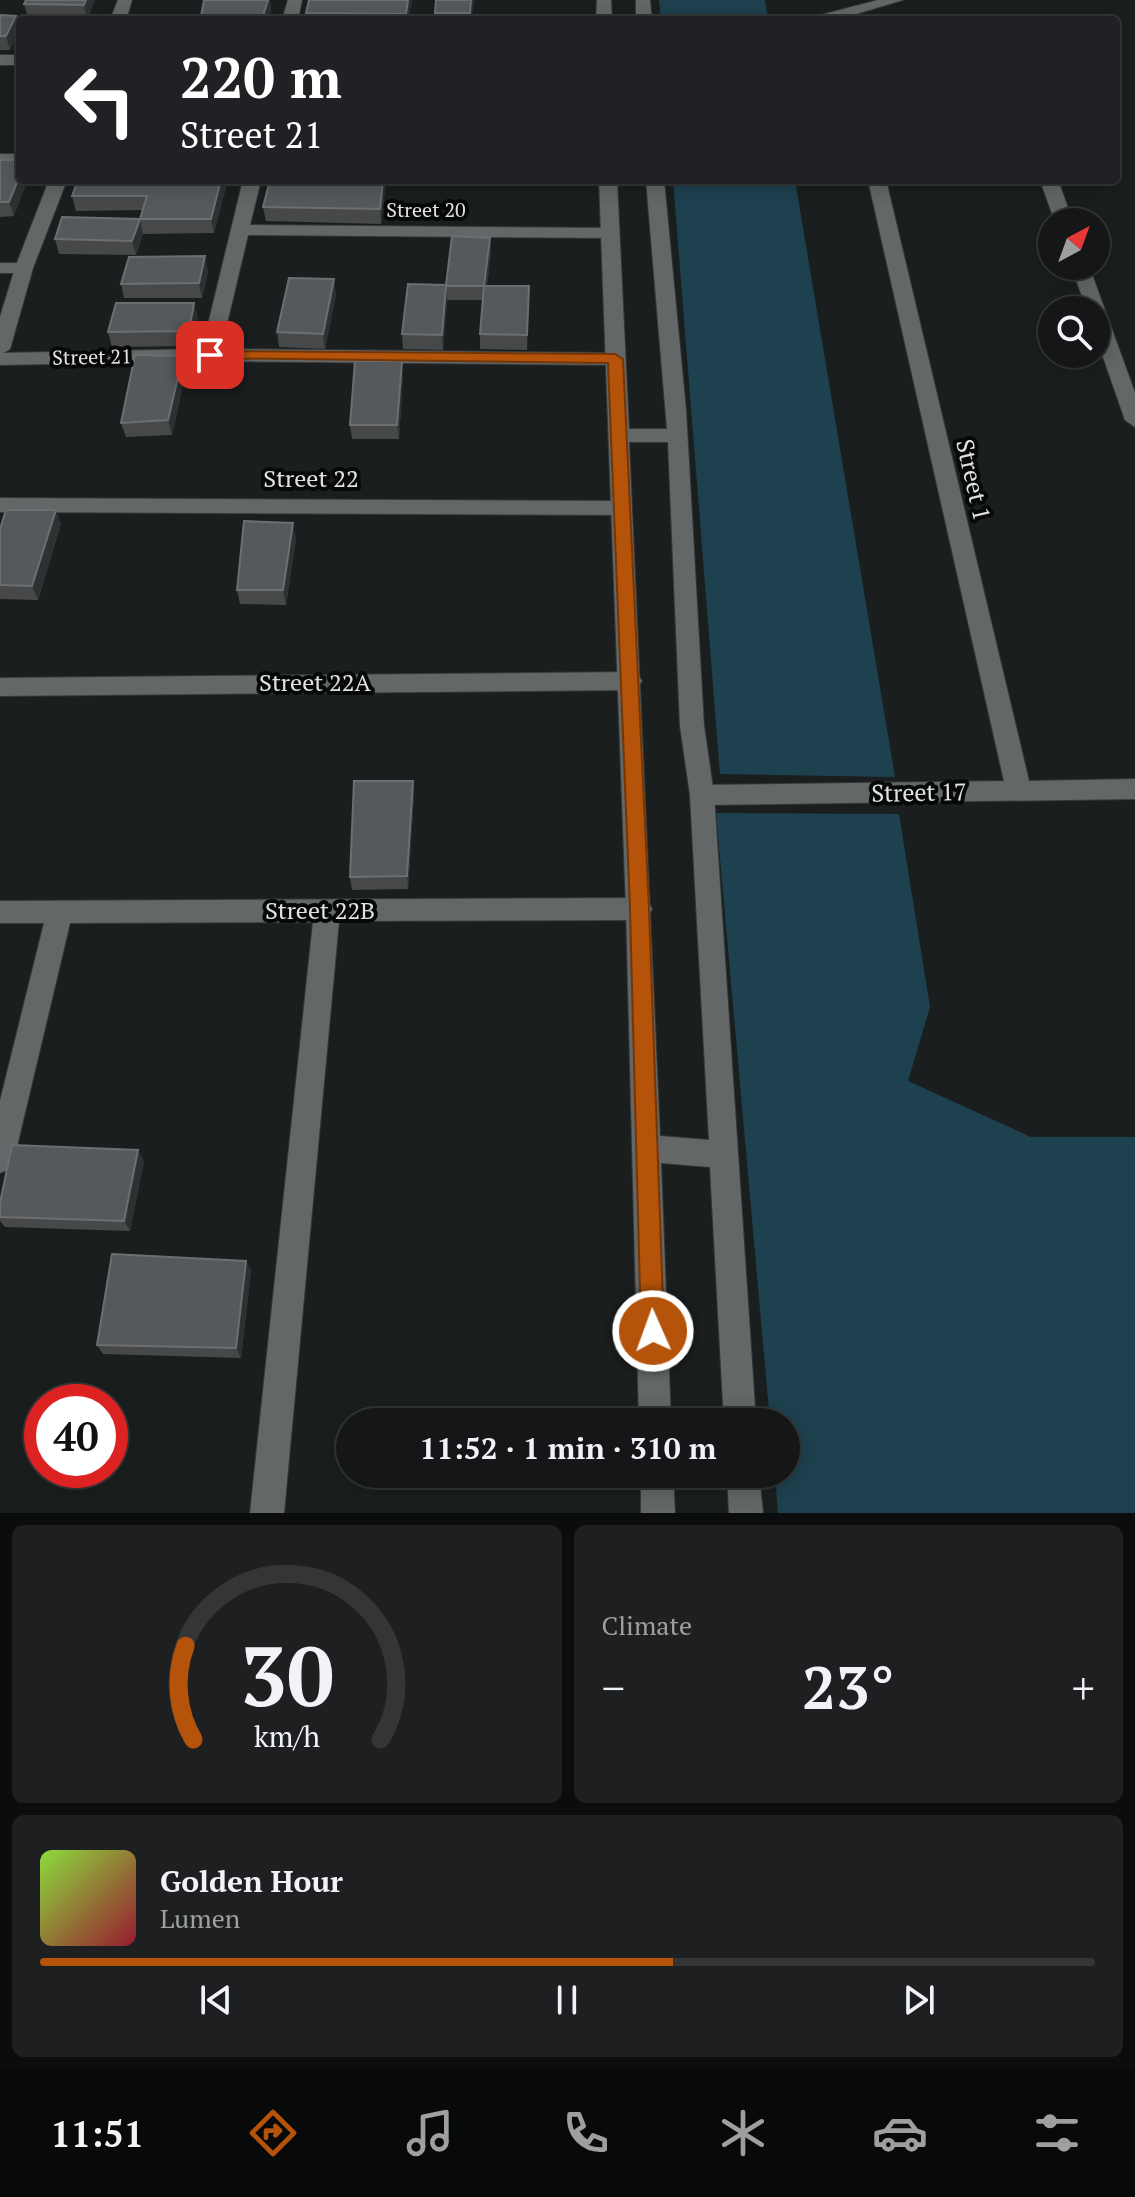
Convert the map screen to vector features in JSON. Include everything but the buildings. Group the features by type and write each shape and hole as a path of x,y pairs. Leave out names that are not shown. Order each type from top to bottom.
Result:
{"street":[{"path":"840,7 896,0"},
{"path":"0,349 24,268 56,184"},
{"path":"210,355 251,184"},
{"path":"608,184 639,909 655,1408"},
{"path":"655,184 677,436 692,726 702,795 739,1408"},
{"name":"Street 1","path":"878,184 1019,792"},
{"path":"1050,184 1059,208"},
{"name":"Street 20","path":"241,230 610,233"},
{"path":"0,268 24,268"},
{"path":"1110,349 1135,420"},
{"name":"Street 21","path":"0,359 210,355 615,359"},
{"path":"619,435 677,436"},
{"name":"Street 22","path":"0,505 622,508"},
{"name":"Street 22A","path":"0,687 630,681"},
{"name":"Street 17","path":"702,795 1135,789"},
{"name":"Street 22B","path":"0,912 639,909"},
{"path":"267,1513 327,911"},
{"path":"0,1159 60,912"},
{"path":"647,1148 723,1155"},
{"path":"657,1488 658,1513"},
{"path":"744,1488 746,1513"}],"shaded area":[{"path":"659,0 765,0 767,16 661,16"},
{"path":"673,184 796,184 895,777 720,774"},
{"path":"716,813 899,814 930,1007 908,1081 1031,1137 1135,1137 1135,1513 778,1513 776,1488 800,1488 800,1408 769,1408"}],"route":[{"path":"210,355 615,359 639,909 653,1331"}]}
